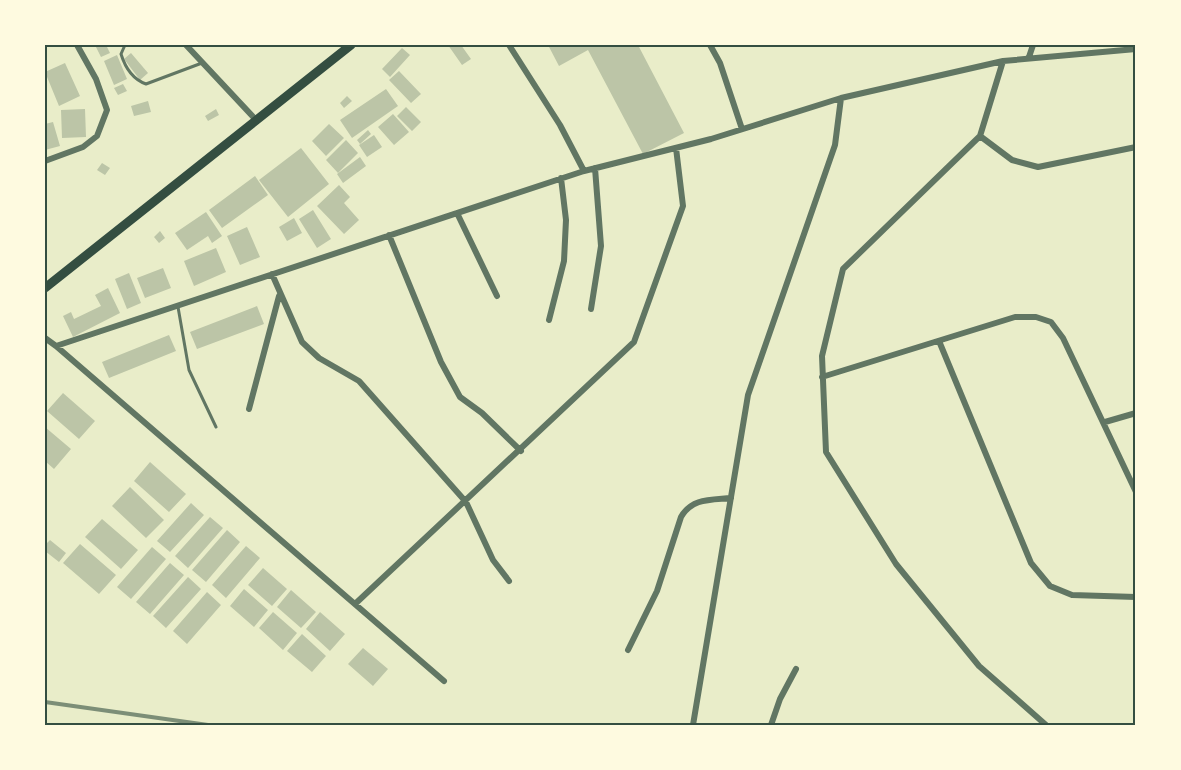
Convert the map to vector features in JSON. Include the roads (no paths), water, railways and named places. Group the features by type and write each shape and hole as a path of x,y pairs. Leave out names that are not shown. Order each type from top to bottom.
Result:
{"main road":[{"path":"45,288 351,45"}],"street":[{"path":"45,161 83,147 97,136 107,110 96,79 77,45"},
{"path":"509,45 560,125 584,171"},
{"path":"710,45 720,63 742,129"},
{"path":"1029,57 1033,45"},
{"path":"190,46 202,63 257,121"},
{"path":"56,346 561,178 676,148 841,98 1003,61 1136,49"},
{"path":"1003,61 980,136 843,269 822,356 826,452 896,564 979,666 1046,725"},
{"path":"693,725 748,395 835,145 841,98"},
{"path":"980,136 1012,160 1038,167 1136,147"},
{"path":"355,604 627,351 640,333 683,206 676,148"},
{"path":"591,309 601,246 594,168"},
{"path":"549,320 564,261 566,220 561,178"},
{"path":"457,213 497,296"},
{"path":"389,236 441,362 460,397 482,413 521,451"},
{"path":"272,274 279,295 302,342 319,358 359,381 466,502 493,561 509,581"},
{"path":"249,409 279,295"},
{"path":"822,377 1015,317 1036,317 1051,322 1063,338 1105,422 1136,492"},
{"path":"45,338 444,681"},
{"path":"939,341 1031,563 1050,586 1072,595 1136,597"},
{"path":"1105,422 1136,414"},
{"path":"628,650 657,591 681,517 687,507 695,501 730,498"},
{"path":"771,725 780,699 796,669"}],"lane":[{"path":"125,45 121,54 124,64 136,81 146,84 202,63"},
{"path":"177,306 189,370 216,428"}],"railway":[{"path":"45,702 208,725"}]}
